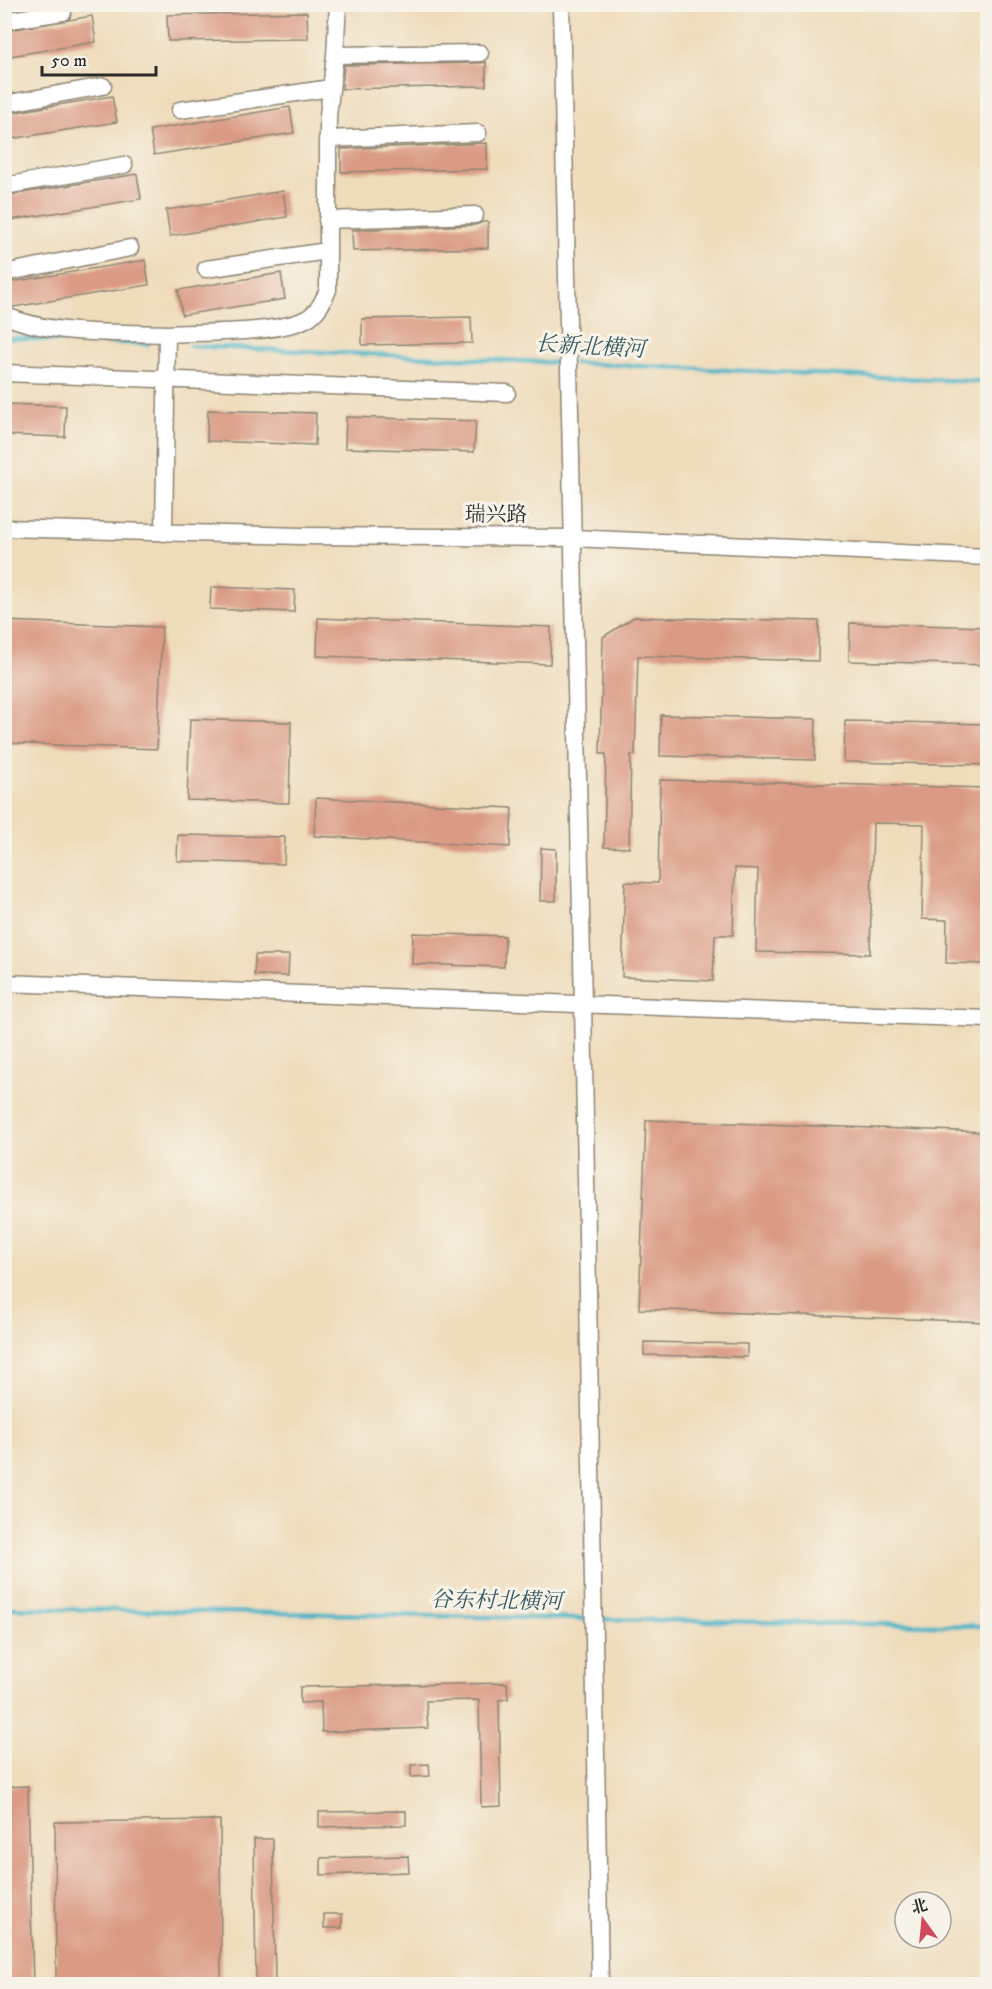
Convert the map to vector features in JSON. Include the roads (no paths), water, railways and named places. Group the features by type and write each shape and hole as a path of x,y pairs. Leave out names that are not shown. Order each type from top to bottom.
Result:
{"street":[{"path":"4,315 48,328 167,334 278,328 307,319 320,307 328,290 327,139 338,4"},
{"path":"561,4 583,1004 600,1984"},
{"path":"4,21 63,12"},
{"path":"335,55 480,52"},
{"path":"4,104 103,86"},
{"path":"180,110 331,88"},
{"path":"327,139 477,133"},
{"path":"4,186 124,165"},
{"path":"327,220 475,215"},
{"path":"4,273 130,248"},
{"path":"206,269 327,251"},
{"path":"164,533 167,334"},
{"path":"4,373 507,393"},
{"name":"瑞兴路","path":"4,528 301,536 573,538 987,557"},
{"path":"4,983 987,1019"}],"waterway":[{"name":"长新北横河","path":"4,338 148,344"},
{"name":"长新北横河","path":"190,346 565,363"},
{"name":"长新北横河","path":"574,363 988,382"},
{"name":"谷东村北横河","path":"4,1608 590,1619"},
{"name":"谷东村北横河","path":"598,1619 988,1626"}]}
